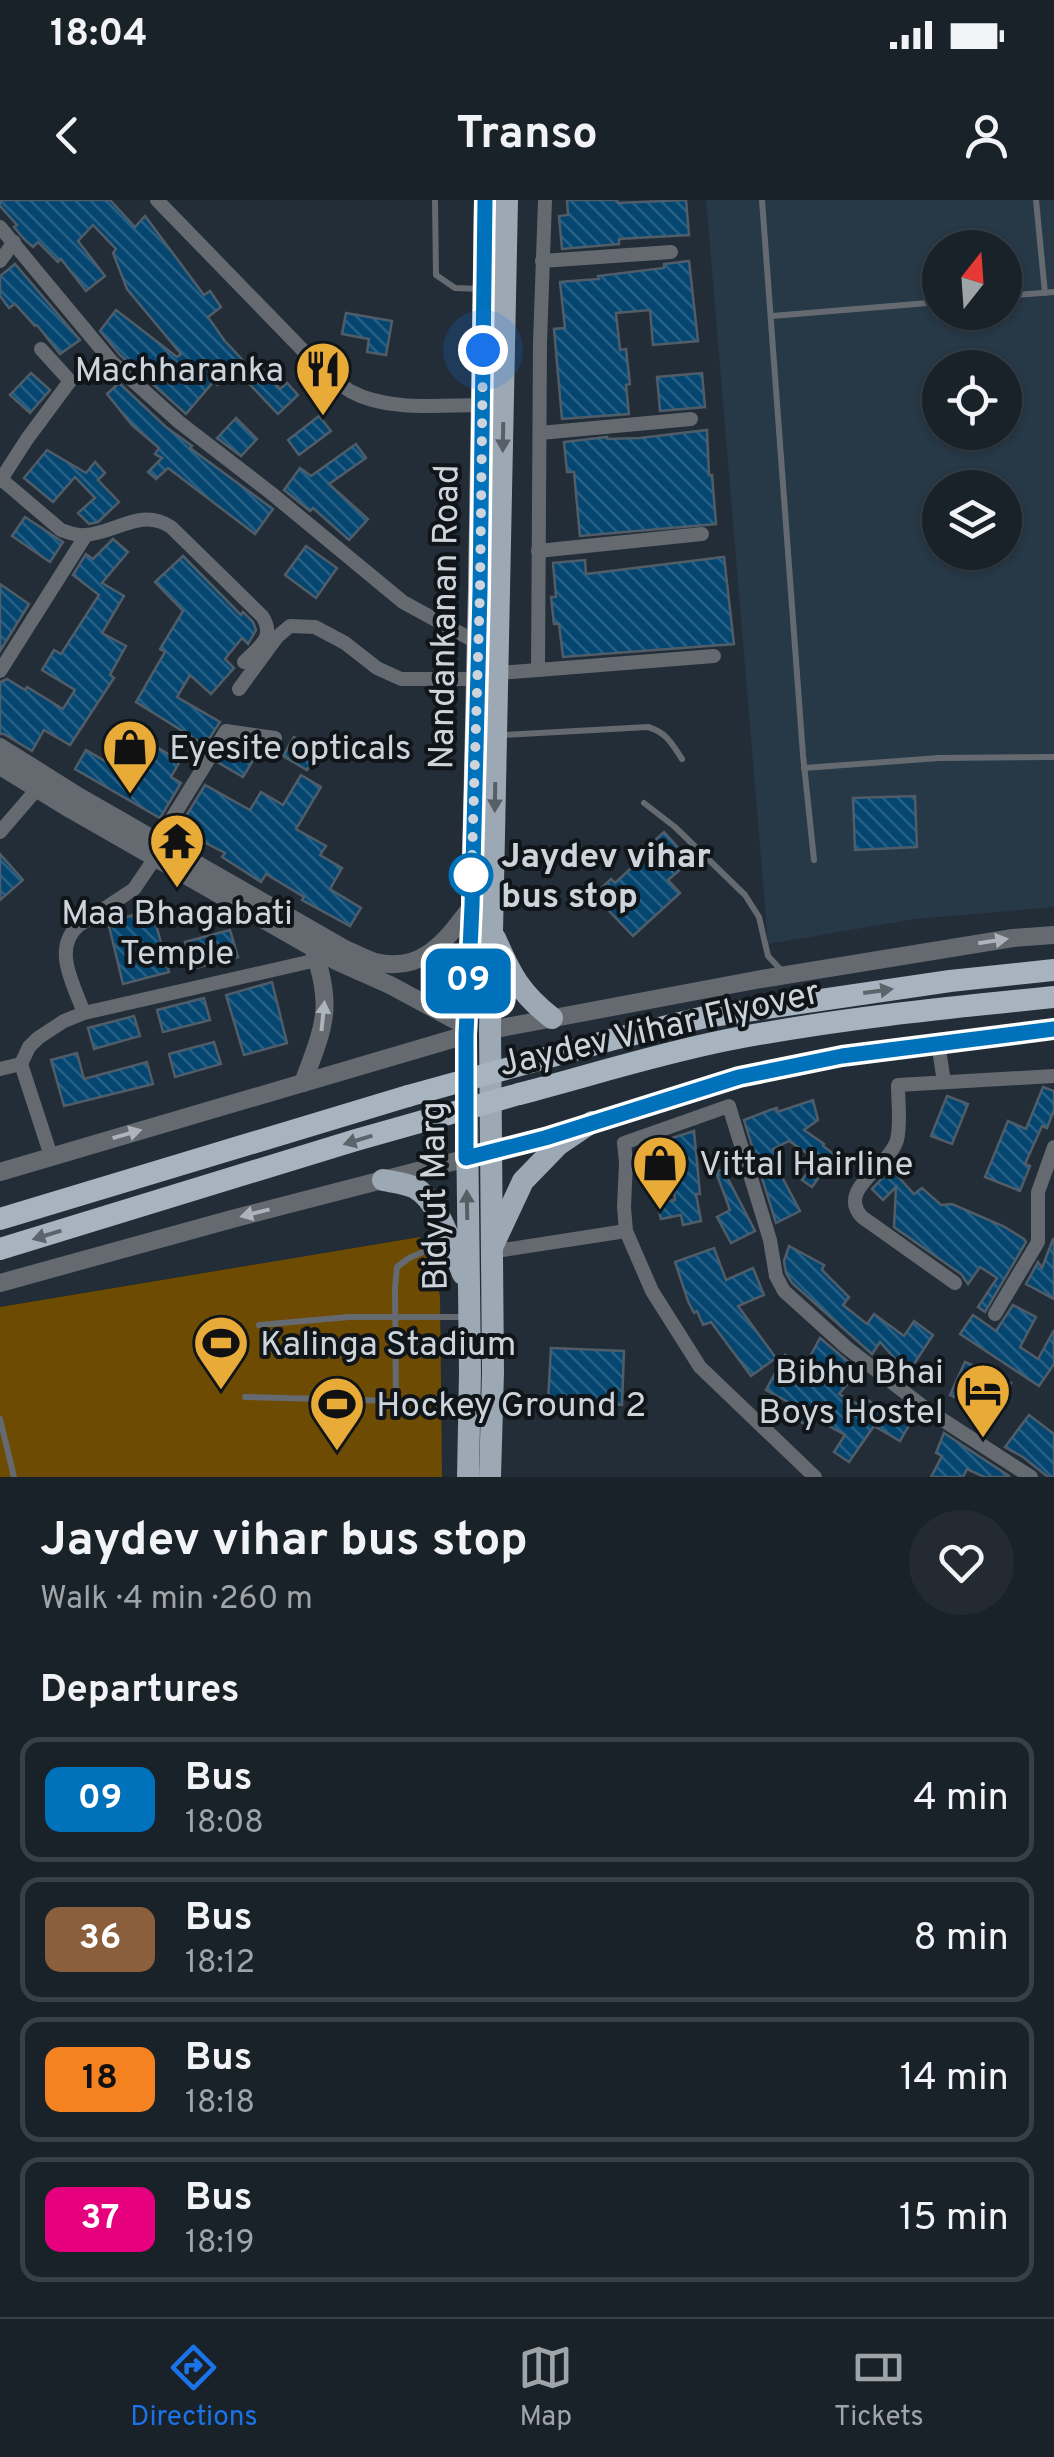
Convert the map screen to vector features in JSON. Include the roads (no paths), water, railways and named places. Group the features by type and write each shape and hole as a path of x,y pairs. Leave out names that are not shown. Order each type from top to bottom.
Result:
{"highway":[{"name":"Jaydev Vihar Flyover","path":"0,1219 408,1096 704,1017 1054,970"},
{"name":"Jaydev Vihar Flyover","path":"0,1248 392,1130 724,1041 850,1019 1054,997"}],"main road":[{"name":"Nandankanan Road","path":"474,1030 492,930 497,736 488,676 478,643 485,200"},
{"name":"Nandankanan Road","path":"474,1030 472,906 488,676 507,200"},
{"path":"492,930 506,966 522,992 552,1018"},
{"name":"Bidyut Marg","path":"474,1030 489,1152 493,1372 490,1477"},
{"name":"Bidyut Marg","path":"468,1477 466,1158 474,1030"},
{"path":"490,1252 523,1181 558,1146 592,1122"},
{"path":"383,1180 416,1188 425,1196 438,1214 468,1286"}],"street":[{"path":"156,200 324,372 352,392 377,401 413,405 482,405"},
{"path":"538,670 545,200"},
{"path":"0,227 112,362 178,422 403,602 478,643"},
{"path":"0,261 14,242"},
{"path":"542,262 671,252"},
{"path":"40,350 70,381 1,480 60,530 86,535 145,519 162,521 171,527 268,626 264,641 244,662"},
{"path":"540,432 691,418"},
{"path":"538,551 702,534"},
{"path":"0,672 86,535"},
{"path":"239,689 276,638 290,626 315,627 400,679 488,676 714,656"},
{"path":"84,1013 64,956 70,932 134,890 226,731 274,738"},
{"path":"0,748 315,954 416,998 474,1030"},
{"path":"0,766 376,962 404,963 426,956 443,944 472,906"},
{"path":"0,832 37,788"},
{"path":"0,1172 474,1030 786,974 1012,938 1054,935"},
{"path":"51,1156 21,1064 38,1038 84,1013 315,954"},
{"path":"303,1083 326,1013 323,976 315,954"},
{"path":"0,1284 489,1152 739,1077 842,1056 1054,1029"},
{"path":"938,1042 944,1082"},
{"path":"0,1069 21,1064"},
{"path":"956,1283 855,1210 853,1200 858,1189 897,1139 898,1085 1054,1076"},
{"path":"814,1477 700,1367 652,1290 626,1231 624,1143 728,1106 770,1240 776,1276 784,1290 846,1347 930,1412 1014,1472 1031,1477"},
{"path":"995,1314 1038,1242 1054,1147"},
{"path":"490,1252 626,1231"},
{"path":"1038,1242 1054,1250"}],"lane":[{"path":"435,200 436,275 455,288 484,289"},
{"path":"762,200 814,860"},
{"path":"1036,200 1044,292"},
{"path":"1022,294 1054,292"},
{"path":"772,316 922,304"},
{"path":"497,736 648,726 668,738 682,759"},
{"path":"804,768 939,758 1054,756"},
{"path":"644,803 746,895 759,917 768,956 786,974"},
{"path":"245,1397 396,1400 398,1267 409,1258 449,1241"},
{"path":"259,1325 350,1317 469,1317"},
{"path":"0,1418 14,1477"}],"place":[{"name":"Machharanka","path":"323,418"},
{"name":"Eyesite opticals","path":"130,796"},
{"name":"Jaydev vihar bus stop","path":"471,875"},
{"name":"Maa Bhagabati Temple","path":"177,890"},
{"name":"Vittal Hairline","path":"660,1212"},
{"name":"Kalinga Stadium","path":"221,1392"},
{"name":"Bibhu Bhai Boys Hostel","path":"983,1440"},
{"name":"Hockey Ground 2","path":"337,1453"}]}
